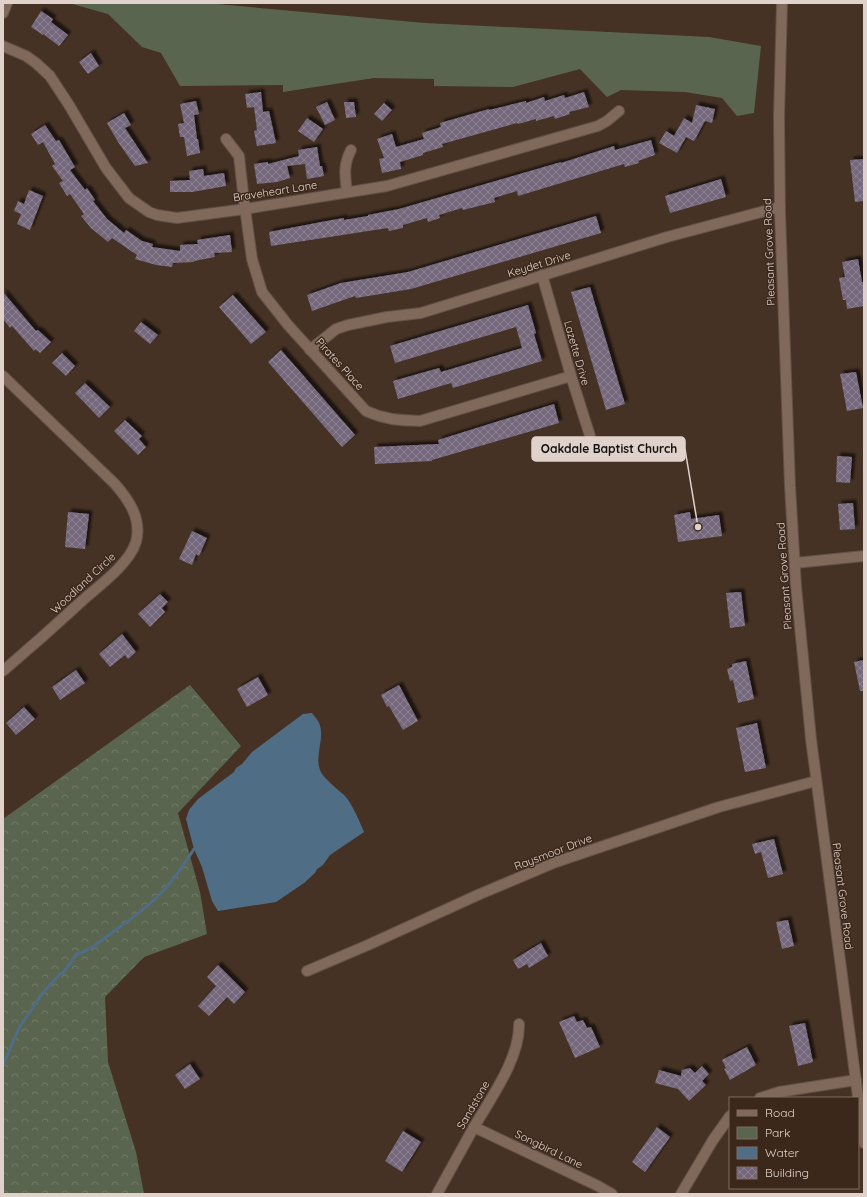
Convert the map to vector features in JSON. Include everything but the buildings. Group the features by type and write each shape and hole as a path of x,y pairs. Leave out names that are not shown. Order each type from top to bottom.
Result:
{"street":[{"path":"3,13 8,3"},
{"name":"Pleasant Grove Road","path":"782,3 779,117 780,208 790,486 795,563 809,726 858,1097"},
{"name":"Braveheart Lane","path":"3,46 31,60 50,76 60,89 106,168 121,190 137,204 157,215 177,218 245,209 401,183 598,126 619,111"},
{"name":"Pirates Place","path":"226,140 239,156 252,258 262,292 288,325 366,411 394,420 420,421 571,376"},
{"path":"347,192 346,159 351,150"},
{"name":"Keydet Drive","path":"310,350 336,329 348,325 387,317 421,313 668,237 780,208"},
{"name":"Lazette Drive","path":"542,276 590,436"},
{"name":"Woodland Circle","path":"3,376 115,484 132,507 136,520 137,532 136,541 132,550 120,565 3,671"},
{"path":"795,563 864,556"},
{"name":"Raysmoor Drive","path":"307,971 556,862 719,807 816,781"},
{"name":"Sandstone","path":"437,1194 474,1126 502,1079 515,1050 519,1034 519,1024"},
{"path":"763,1097 780,1092 856,1080"},
{"name":"Pleasant Grove Road","path":"859,1104 864,1143"},
{"path":"681,1194 713,1140 729,1117"},
{"name":"Songbird Lane","path":"474,1126 612,1194"}],"green space":[{"path":"69,3 206,3 425,23 709,37 761,46 754,113 737,116 722,98 685,92 621,90 607,97 580,69 513,87 434,86 434,79 374,78 283,92 283,85 180,86 161,53 142,47 108,14"},
{"path":"190,685 241,746 178,813 200,892 207,934 144,957 105,997 108,1062 136,1152 144,1194 3,1194 3,819"}],"water":[{"path":"312,713 321,729 318,760 321,772 346,797 364,832 330,855 323,865 317,869 315,873 304,883 276,902 218,911 212,901 202,867 194,849 186,819 189,810 198,799 234,772 252,752 303,714"}],"waterway":[{"path":"3,1065 20,1026 40,996 60,974 63,973 77,954 93,947 148,905 170,883 194,849 198,847"}],"place":[{"name":"Oakdale Baptist Church","path":"698,527"}]}
